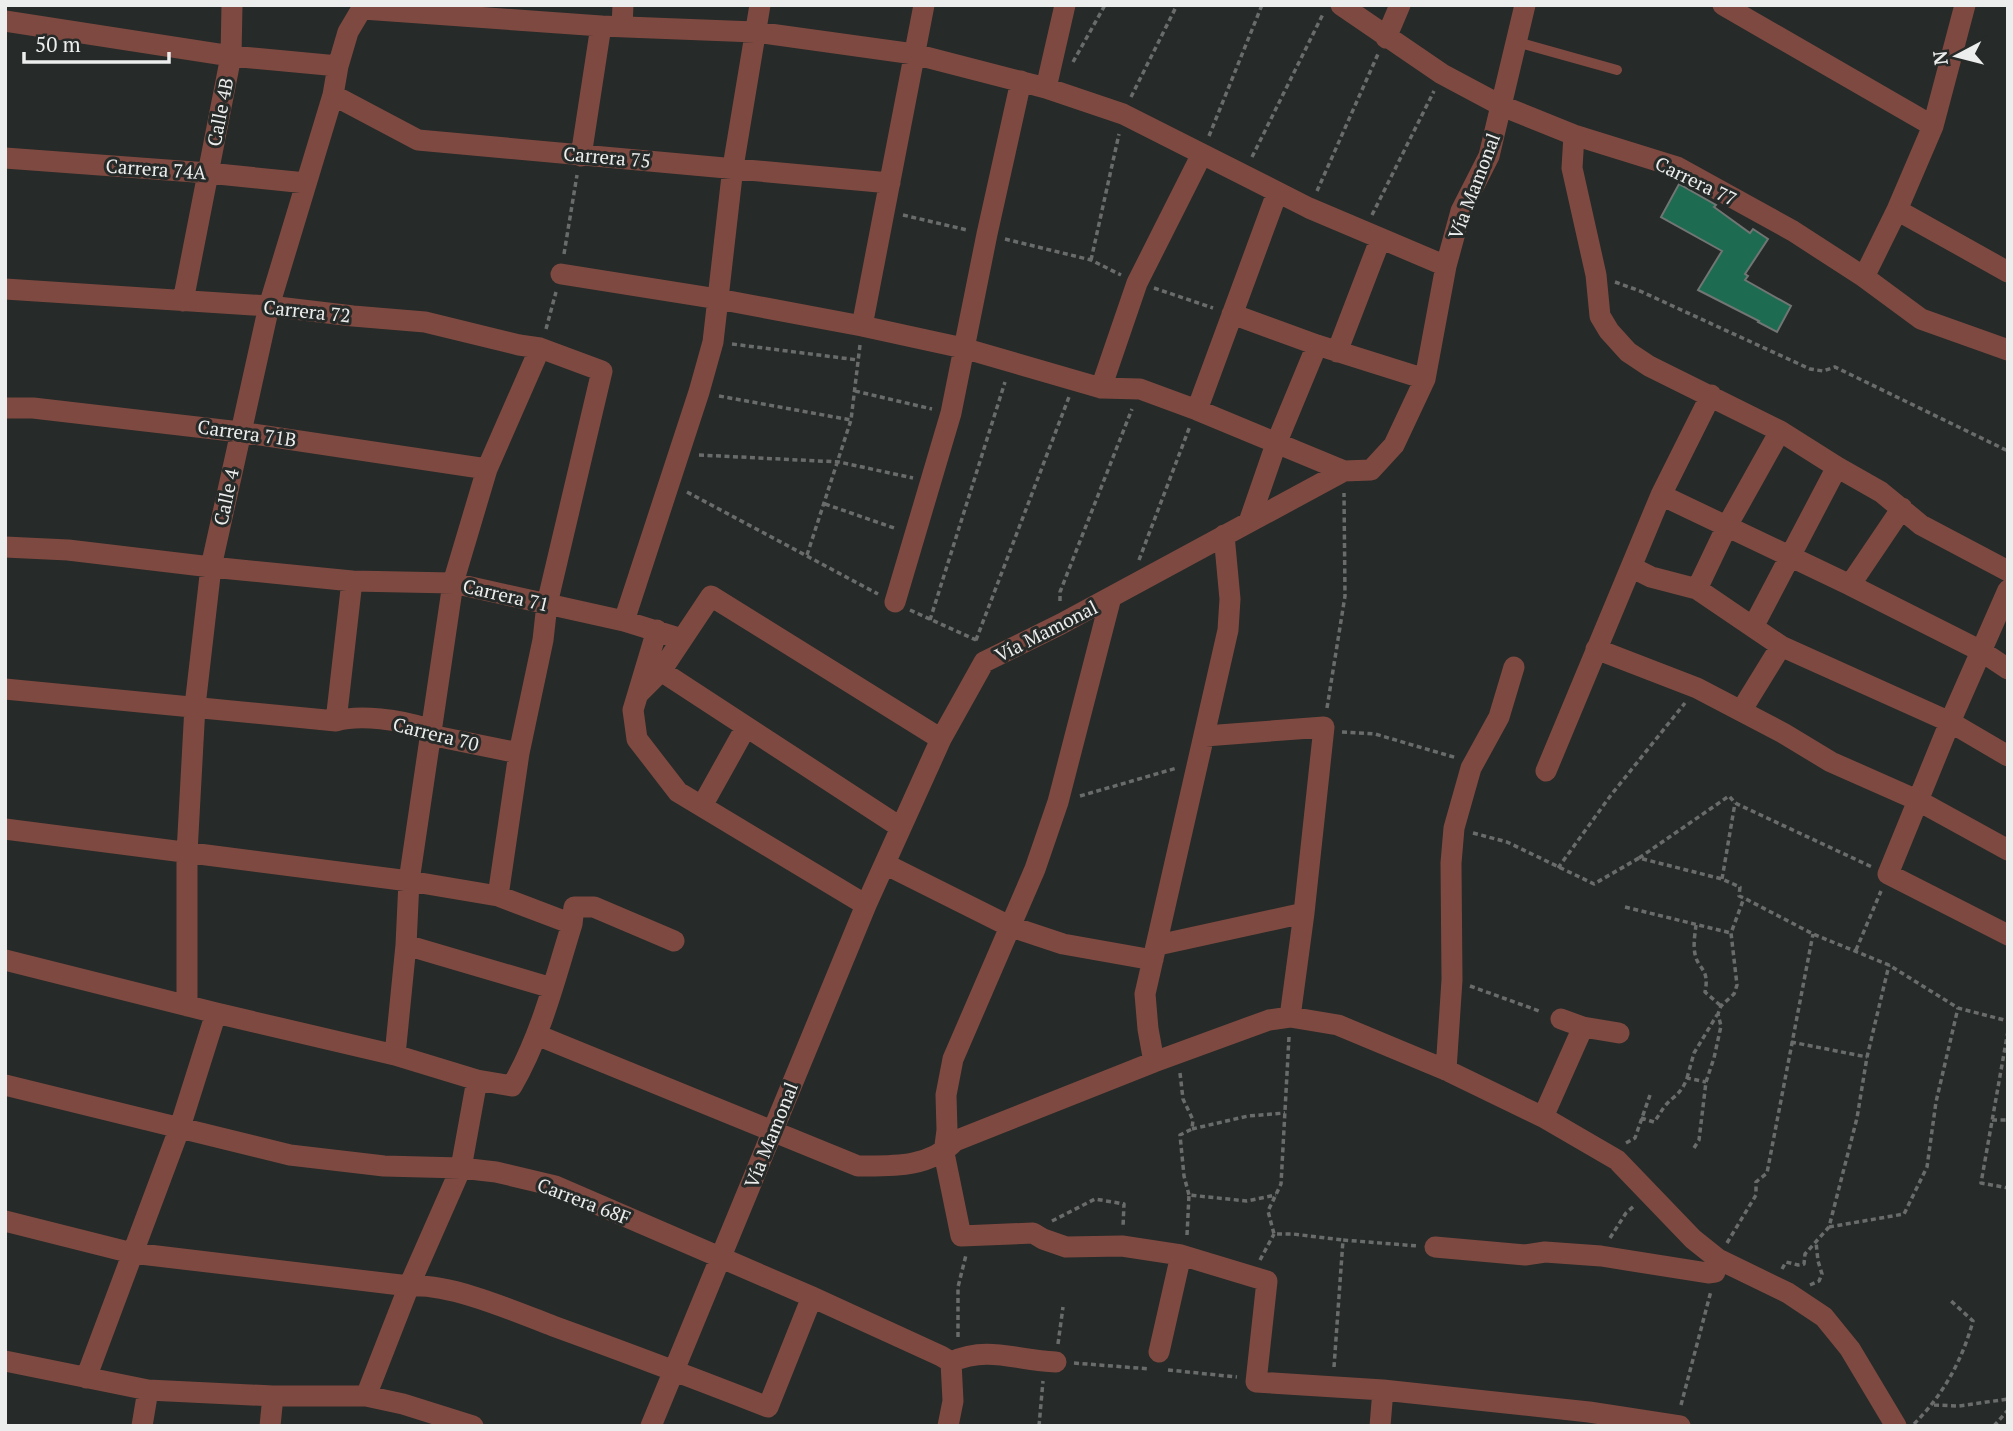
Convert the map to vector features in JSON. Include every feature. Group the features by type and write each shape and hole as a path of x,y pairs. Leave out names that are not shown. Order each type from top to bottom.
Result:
{"street":[{"name":"Calle 4B","path":"183,301 231,56 232,5"},
{"path":"581,156 612,27 624,5"},
{"path":"624,621 713,342 733,167 760,5"},
{"path":"862,327 923,5"},
{"path":"1051,90 1065,5"},
{"name":"Carrera 77","path":"1341,5 1442,74 1502,106 1574,135 1676,167 1793,231 1864,277 1921,319 2008,350"},
{"path":"1386,37 1400,5"},
{"name":"Vía Mamonal","path":"651,1426 866,905 941,739 984,662 1061,624 1344,471 1371,470 1394,445 1425,379 1446,266 1461,211 1489,156 1525,5"},
{"path":"1723,5 1933,126"},
{"path":"363,7 612,27 755,32 915,54 1021,81 1123,114 1308,208 1446,266"},
{"name":"Calle 4","path":"187,1006 187,853 195,706 211,567 269,306 333,95 348,32 363,7"},
{"path":"1864,277 1897,210 1933,126 1959,7"},
{"path":"5,21 231,56 338,66"},
{"path":"894,602 951,413 1021,81"},
{"name":"Carrera 75","path":"333,95 418,139 890,183"},
{"path":"1574,135 1572,168 1596,275 1600,316 1609,331 1628,352 1649,366 1780,430 1881,492 1921,525 2008,571"},
{"path":"1101,388 1138,283 1202,154"},
{"name":"Carrera 74A","path":"5,158 306,183"},
{"path":"1196,410 1277,192"},
{"path":"1897,210 2008,272"},
{"path":"1249,522 1276,444 1327,349 1371,236"},
{"path":"561,274 718,299 862,327 963,348 1101,388 1140,389 1344,471"},
{"name":"Carrera 72","path":"5,289 269,306 425,322 541,348 602,371 547,604"},
{"path":"1232,314 1327,349 1425,379"},
{"path":"394,1055 406,946 408,881 453,583 488,469 541,348"},
{"path":"1546,771 1661,495 1711,395"},
{"name":"Carrera 71B","path":"5,408 33,408 240,432 488,469"},
{"path":"1697,589 1727,526 1780,430"},
{"path":"1753,627 1837,467"},
{"path":"1661,495 1850,586 2008,669"},
{"path":"1850,586 1902,509"},
{"path":"1154,1062 1145,994 1228,630 1230,599 1224,535"},
{"name":"Carrera 71","path":"5,547 68,550 352,581 453,583 624,621 682,639"},
{"path":"1631,567 1651,577 1697,589 1781,646 1950,722 2008,756"},
{"path":"336,721 352,581"},
{"path":"2008,590 1888,874 2008,935"},
{"path":"1120,592 1058,802 1035,869 954,1059 946,1096 947,1130 944,1153 961,1236 1033,1233 1066,1247 1122,1246 1183,1255 1267,1281 1255,1382 1383,1390 1589,1412 1678,1425"},
{"path":"638,693 661,671 711,596 941,739"},
{"path":"498,896 519,753 543,640 547,604"},
{"path":"657,631 633,710 637,739 678,792 866,905"},
{"path":"1741,711 1781,646"},
{"path":"1596,649 1697,688 1831,762 1917,800 2008,850"},
{"path":"1447,1070 1452,980 1451,863 1454,828 1474,763 1499,717 1514,667"},
{"path":"661,671 900,827"},
{"name":"Carrera 70","path":"5,689 336,721 351,717 415,725 425,728 430,736 519,753"},
{"path":"702,806 746,727"},
{"path":"1205,736 1323,732 1290,1017"},
{"path":"5,829 408,881 498,896 572,924"},
{"path":"885,864 1009,926 1063,944 1155,952 1304,913"},
{"path":"5,960 394,1055 477,1080 512,1086 537,1035 572,924 574,907 594,907 674,941"},
{"path":"406,946 552,988"},
{"path":"86,1378 180,1127 216,1013"},
{"path":"537,1035 858,1167 897,1166 934,1158 944,1153 956,1141 1154,1062 1269,1020 1290,1017 1324,1021 1353,1029 1447,1070 1543,1117 1617,1160 1717,1266 1772,1285 1824,1317 1850,1349 1896,1426"},
{"path":"1561,1019 1583,1027 1619,1033"},
{"path":"1543,1117 1583,1027"},
{"path":"366,1396 409,1286 461,1168 477,1080"},
{"name":"Carrera 68F","path":"5,1085 290,1155 384,1166 461,1168 496,1172 555,1186 955,1360"},
{"path":"5,1221 132,1253 453,1292 510,1310 768,1407 812,1297"},
{"path":"1435,1247 1525,1255 1545,1252 1601,1256 1690,1271 1717,1266"},
{"path":"1159,1352 1183,1255"},
{"path":"948,1426 953,1401 955,1360 986,1353 1050,1362"},
{"path":"5,1361 148,1390 273,1396 366,1396 403,1404 444,1422 473,1426"},
{"path":"142,1426 148,1390"},
{"path":"1380,1426 1383,1390"},
{"path":"270,1426 273,1396"}],"lane":[{"path":"1517,42 1617,70"}],"path":[{"path":"1051,90 1105,5"},
{"path":"1091,261 1123,114 1177,5"},
{"path":"1202,154 1262,5"},
{"path":"1243,175 1328,5"},
{"path":"1308,208 1386,37"},
{"path":"1371,236 1442,74"},
{"path":"884,210 1091,261 1138,283 1232,314"},
{"path":"1596,275 1640,290 1810,369 1823,371 1835,367 2008,451"},
{"path":"807,555 851,420 862,327"},
{"path":"713,342 858,360"},
{"path":"930,620 1011,361"},
{"path":"984,662 976,640 1076,379"},
{"path":"1061,624 1060,592 1140,389"},
{"path":"855,391 951,413"},
{"path":"699,392 851,420"},
{"path":"1120,592 1196,410"},
{"path":"679,454 839,463 931,482"},
{"path":"1344,471 1345,596 1323,732 1375,734 1474,763"},
{"path":"669,482 894,602 976,640"},
{"path":"824,504 916,535"},
{"path":"1558,868 1611,795 1697,688"},
{"path":"1058,802 1199,762"},
{"path":"1454,828 1507,842 1594,884 1639,858 1729,796 1735,803 1888,874 1856,950"},
{"path":"1722,879 1735,803"},
{"path":"1639,858 1722,879 1740,887 1739,895 1744,898 1813,934 1889,965 1958,1008 2008,1021"},
{"path":"1641,1118 1654,1122 1666,1104 1676,1098 1687,1079 1694,1053 1721,1006 1734,994 1737,985 1731,933 1744,898"},
{"path":"1626,907 1731,933"},
{"path":"1696,925 1695,956 1704,969 1707,981 1705,992 1721,1006"},
{"path":"1678,1425 1717,1266 1756,1195 1756,1182 1767,1174 1813,934"},
{"path":"1772,1285 1786,1262 1804,1264 1805,1254 1829,1227 1857,1118 1867,1057 1889,965"},
{"path":"1452,980 1561,1019"},
{"path":"1829,1227 1905,1214 1927,1167 1936,1102 1958,1008"},
{"path":"1694,1148 1699,1140 1706,1082 1721,1026 1718,1013"},
{"path":"1252,1276 1274,1234 1268,1211 1281,1184 1290,1017"},
{"path":"2008,1031 1981,1182 2008,1188"},
{"path":"1791,1042 1867,1057"},
{"path":"1178,1053 1184,1099 1194,1120 1192,1129"},
{"path":"1687,1079 1706,1082"},
{"path":"1605,1153 1635,1138 1650,1095"},
{"path":"1183,1255 1189,1195 1184,1176 1180,1135 1192,1129 1248,1116 1285,1113"},
{"path":"1992,1120 2008,1120"},
{"path":"1601,1256 1626,1213 1648,1193"},
{"path":"1189,1195 1247,1201 1276,1195"},
{"path":"1033,1233 1068,1211 1096,1199 1124,1203"},
{"path":"1274,1234 1435,1247"},
{"path":"955,1360 958,1287 966,1254 961,1236"},
{"path":"1332,1387 1343,1240"},
{"path":"1797,1298 1819,1280 1822,1274 1816,1242"},
{"path":"1912,1426 1934,1405 1968,1341 1973,1321 1950,1300"},
{"path":"1039,1426 1063,1307"},
{"path":"1934,1405 1959,1406 2008,1399"},
{"path":"1994,1426 2008,1410"}],"building":[{"path":"1679,184 1716,205 1714,207 1750,233 1753,229 1768,239 1745,274 1748,276 1745,280 1791,306 1777,332 1698,290 1722,251 1661,217"}]}
